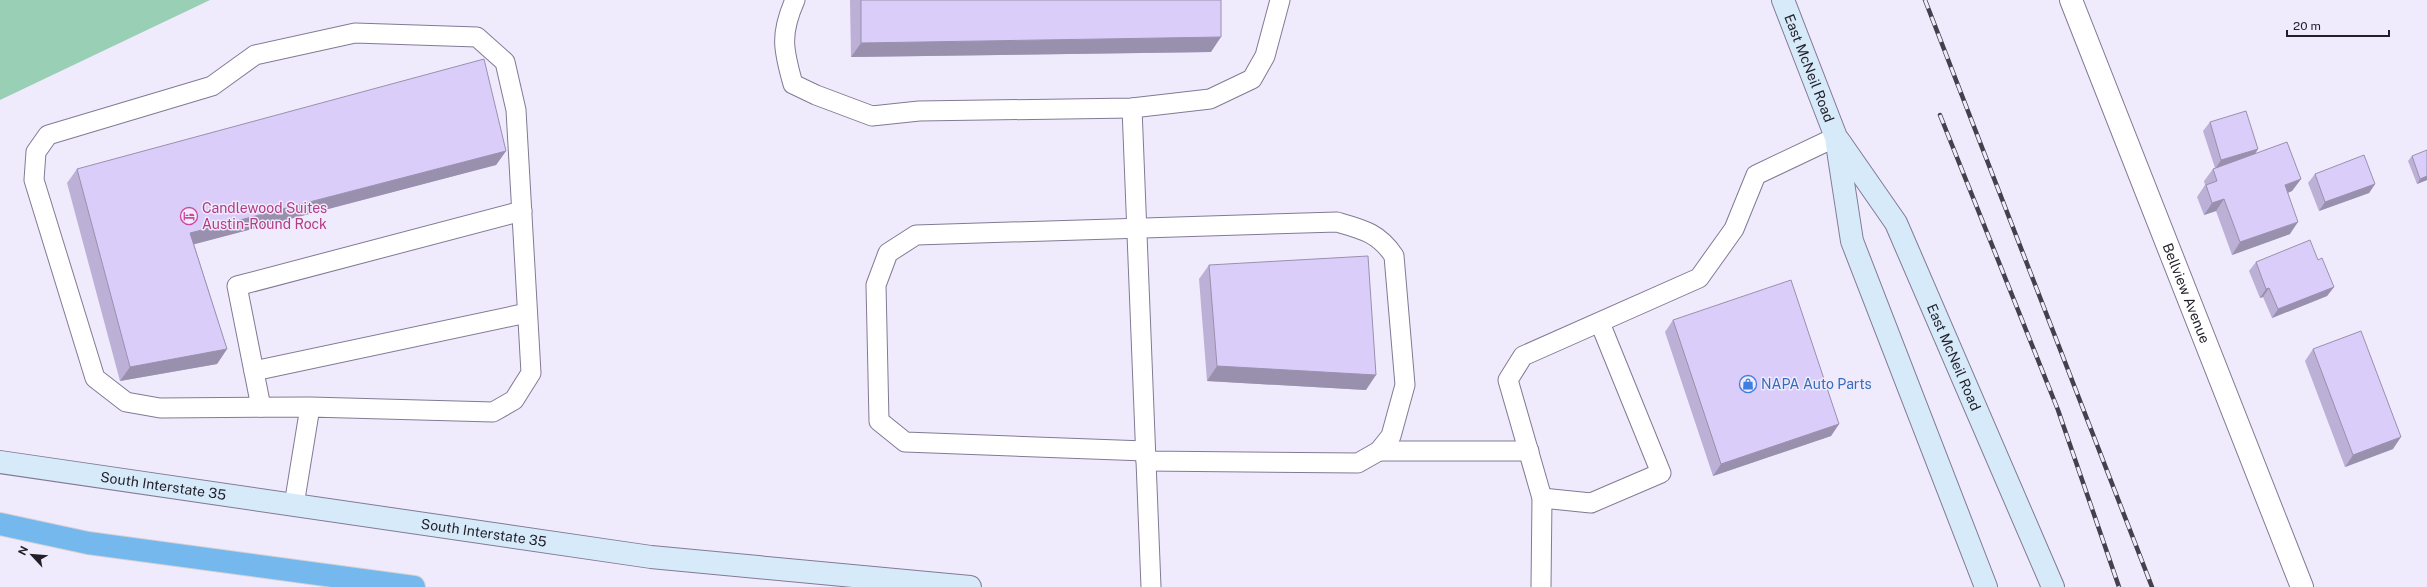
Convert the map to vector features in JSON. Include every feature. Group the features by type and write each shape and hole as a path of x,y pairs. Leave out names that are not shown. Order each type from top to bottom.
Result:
{"highway":[{"path":"0,524 88,543 414,587"}],"street":[{"name":"East McNeil Road","path":"1783,0 1836,137 1852,241 1986,587"},
{"name":"Bellview Avenue","path":"2070,0 2302,587"},
{"name":"East McNeil Road","path":"1836,137 1896,223 2053,587"},
{"name":"South Interstate 35","path":"0,462 651,557 970,587"}],"lane":[{"path":"795,0 786,21 784,52 793,84 872,116 919,111 1132,108 1210,99 1252,79 1265,56 1280,0"},
{"path":"356,33 477,37 505,62 516,110 527,313 531,373 514,400 493,412 310,406 160,408 126,402 95,378 34,180 36,152 48,135 212,86 255,55 356,33"},
{"path":"1132,108 1151,587"},
{"path":"1541,587 1542,498 1508,380 1523,356 1600,323 1698,278 1734,229 1756,175 1836,137"},
{"path":"261,407 237,286 522,211"},
{"path":"1337,222 1362,229 1385,242 1394,256 1405,385 1391,436 1379,451 1358,463 1146,456 905,442 880,421 876,285 888,253 916,235 1337,222"},
{"path":"254,371 527,313"},
{"path":"1542,498 1591,503 1661,473 1600,323"},
{"path":"294,505 310,406"},
{"path":"1379,451 1529,451"}],"green space":[{"path":"0,0 210,0 0,100"}],"building":[{"path":"861,0 1221,0 1221,37 861,43"},
{"name":"Candlewood Suites Austin-Round Rock","path":"484,59 506,151 190,233 227,349 130,367 77,169"},
{"path":"2246,111 2258,149 2221,160 2210,122"},
{"path":"2287,142 2301,179 2285,185 2298,222 2240,242 2224,199 2212,203 2206,185 2217,181 2213,169"},
{"path":"2427,150 2427,176 2420,179 2412,156"},
{"path":"2364,155 2375,184 2325,202 2315,174"},
{"path":"2310,240 2318,260 2322,258 2334,287 2278,309 2269,288 2266,289 2256,262"},
{"path":"1368,256 1376,375 1217,366 1209,265"},
{"name":"NAPA Auto Parts","path":"1791,280 1839,424 1721,464 1673,320"},
{"path":"2361,331 2401,437 2353,455 2313,349"}],"railway":[{"path":"1925,0 2152,587"},
{"path":"1940,115 2058,410 2119,587"}],"place":[{"name":"Candlewood Suites Austin-Round Rock","path":"189,216"},
{"name":"NAPA Auto Parts","path":"1748,384"}]}
